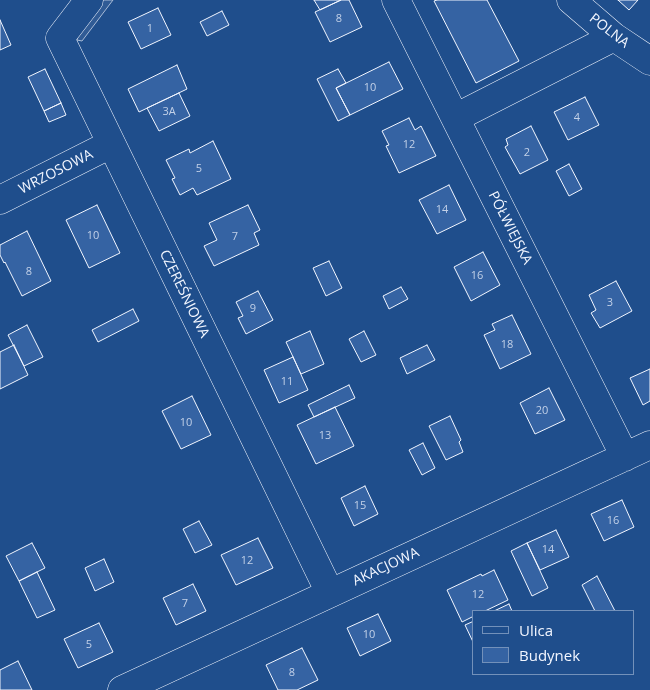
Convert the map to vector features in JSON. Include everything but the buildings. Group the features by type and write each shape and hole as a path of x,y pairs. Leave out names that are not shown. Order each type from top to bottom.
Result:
{"street":[{"name":"CZEREŚNIOWA","path":"89,0 60,38 330,594"},
{"name":"PÓŁWIEJSKA","path":"396,0 625,457"},
{"name":"POLNA","path":"571,0 614,37 650,61"},
{"path":"455,118 614,37"},
{"name":"WRZOSOWA","path":"0,200 112,144"},
{"name":"AKACJOWA","path":"122,690 650,445"}],"shaded area":[{"path":"101,0 113,0 82,41 77,40 77,31"}]}
